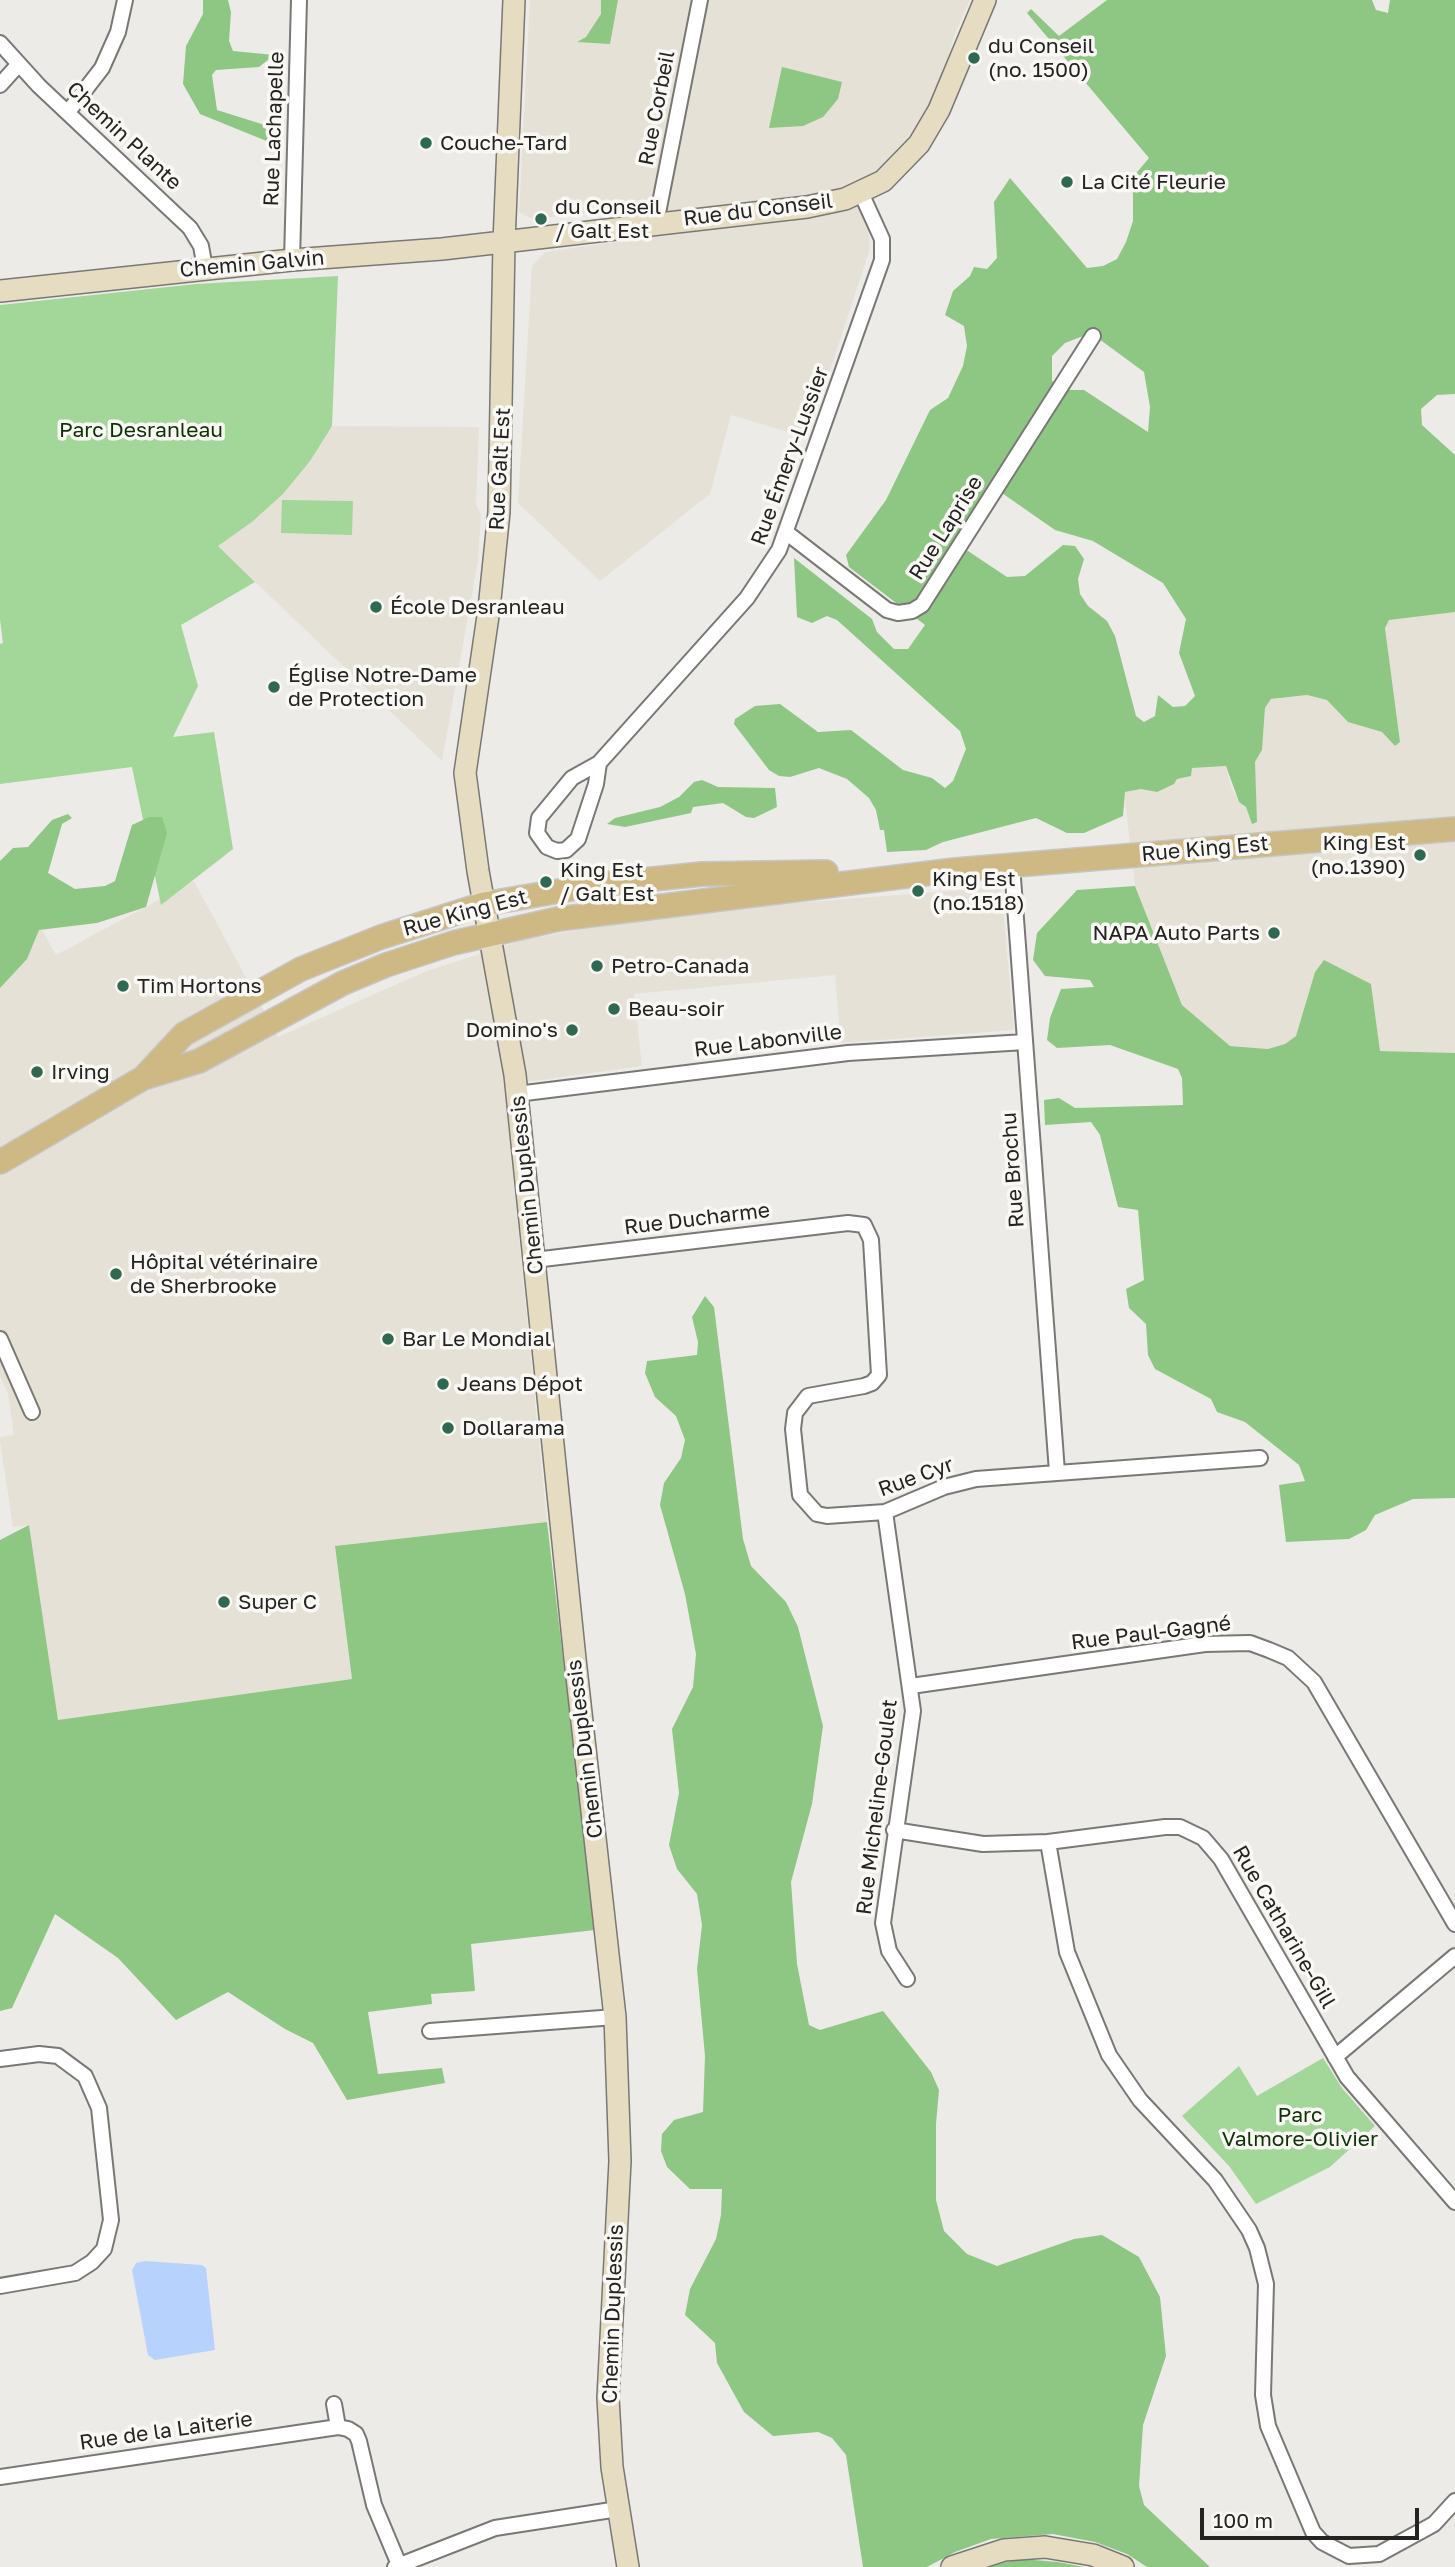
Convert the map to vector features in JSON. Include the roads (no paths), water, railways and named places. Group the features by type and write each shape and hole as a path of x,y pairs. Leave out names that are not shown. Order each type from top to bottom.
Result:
{"main road":[{"name":"Rue King Est","path":"0,1162 143,1079 199,1061 361,975 425,951 490,934 616,910 955,870 1455,829"},
{"name":"Rue King Est","path":"143,1079 184,1034 254,993 368,942 484,904 594,884 702,874 955,870"}],"street":[{"path":"68,112 102,68 118,32 125,0"},
{"name":"Rue Lachapelle","path":"292,260 299,0"},
{"name":"Rue Galt Est","path":"490,934 465,773 489,610 499,512 504,242 514,0"},
{"name":"Rue Corbeil","path":"656,223 700,0"},
{"name":"Rue du Conseil","path":"504,242 807,207 861,193 883,181 919,144 939,110 985,0"},
{"name":"Chemin Plante","path":"0,43 19,65 190,228 201,246 205,268"},
{"path":"0,85 19,65"},
{"name":"Rue Émery-Lussier","path":"599,762 596,784 578,839 566,850 557,851 547,847 537,833 539,818 572,778 599,762 761,582 787,533 882,260 882,239 861,193"},
{"name":"Chemin Galvin","path":"0,291 205,268 504,242"},
{"name":"Rue Laprise","path":"787,533 887,610 898,613 912,611 922,605 1093,336"},
{"name":"Rue Brochu","path":"1012,865 1057,1472"},
{"name":"Chemin Duplessis","path":"490,934 517,1094 615,2017 620,2161 608,2398 618,2509 628,2567"},
{"name":"Rue Labonville","path":"517,1094 848,1053 1025,1042"},
{"name":"Rue Ducharme","path":"534,1260 848,1223 864,1225"},
{"name":"Rue Cyr","path":"864,1225 870,1240 879,1375 872,1383 808,1396 799,1404 793,1430 800,1495 806,1505 827,1516 885,1512 960,1482 1057,1472 1260,1458"},
{"path":"0,1339 32,1412"},
{"name":"Rue Micheline-Goulet","path":"885,1512 913,1711 884,1900 884,1931 889,1951 906,1979"},
{"name":"Rue Paul-Gagné","path":"911,1686 1205,1644 1250,1643 1269,1650 1301,1668 1319,1689 1455,1924"},
{"name":"Rue Catharine-Gill","path":"894,1830 983,1844 1048,1842 1165,1827 1180,1827 1203,1838 1221,1859 1359,2094 1455,2202"},
{"path":"1048,1842 1067,1952 1109,2054 1140,2100 1215,2180 1257,2248 1266,2284 1263,2395 1268,2426 1313,2532 1322,2542 1342,2554 1363,2557 1379,2554 1434,2524 1455,2501"},
{"path":"1335,2057 1455,1956"},
{"path":"430,2031 615,2017"},
{"path":"0,2059 39,2054 58,2056 85,2076 99,2108 111,2220 104,2249 75,2273 0,2286"},
{"path":"334,2404 338,2427 356,2434 373,2505 398,2566 495,2528 618,2509"},
{"name":"Rue de la Laiterie","path":"0,2477 338,2427"},
{"path":"952,2567 1004,2550 1045,2547 1093,2555 1123,2567"}],"water":[{"path":"145,2261 202,2265 206,2268 215,2350 155,2360 148,2355 132,2270 136,2263"}],"place":[{"name":"du Conseil (no. 1500)","path":"974,58"},
{"name":"Couche-Tard","path":"426,143"},
{"name":"La Cité Fleurie","path":"1067,182"},
{"name":"du Conseil / Galt Est","path":"541,219"},
{"name":"École Desranleau","path":"376,607"},
{"name":"Église Notre-Dame de Protection","path":"274,687"},
{"name":"King Est (no.1390)","path":"1420,855"},
{"name":"King Est / Galt Est","path":"546,882"},
{"name":"King Est (no.1518)","path":"918,891"},
{"name":"NAPA Auto Parts","path":"1274,933"},
{"name":"Petro-Canada","path":"597,966"},
{"name":"Tim Hortons","path":"123,986"},
{"name":"Beau-soir","path":"614,1009"},
{"name":"Domino's","path":"572,1030"},
{"name":"Irving","path":"37,1072"},
{"name":"Hôpital vétérinaire de Sherbrooke","path":"116,1274"},
{"name":"Bar Le Mondial","path":"388,1339"},
{"name":"Jeans Dépot","path":"443,1384"},
{"name":"Dollarama","path":"448,1428"},
{"name":"Super C","path":"224,1602"}],"park label":[{"name":"Parc Desranleau","path":"141,430"},
{"name":"Parc Valmore-Olivier","path":"1300,2127"}]}
